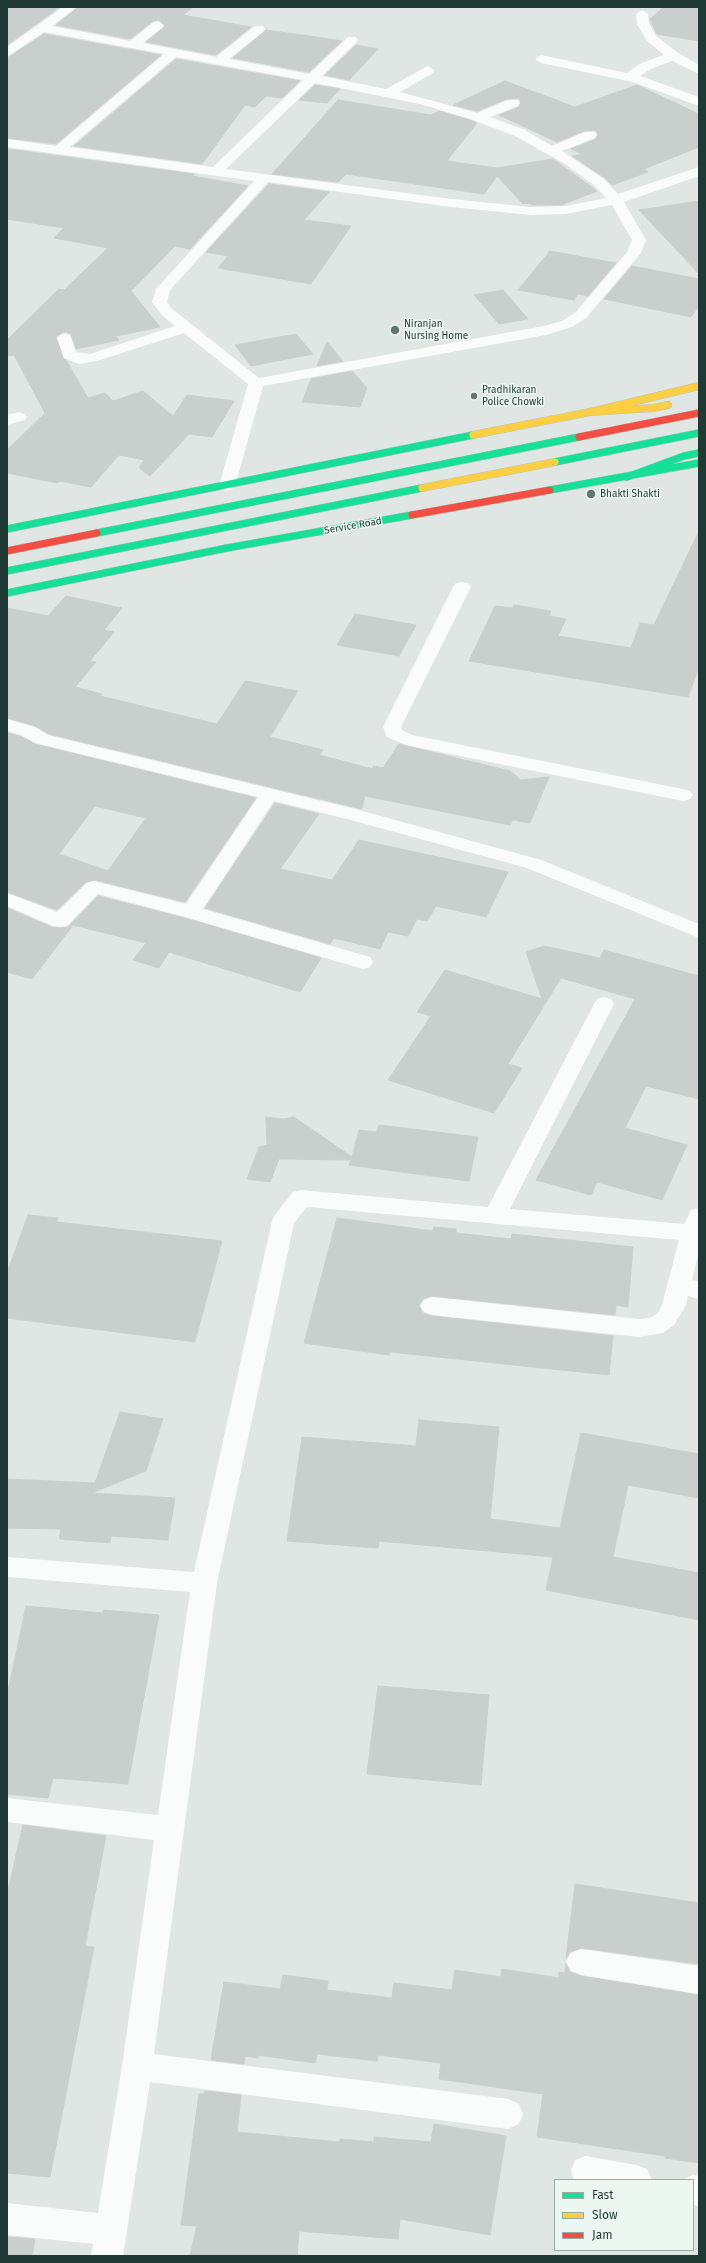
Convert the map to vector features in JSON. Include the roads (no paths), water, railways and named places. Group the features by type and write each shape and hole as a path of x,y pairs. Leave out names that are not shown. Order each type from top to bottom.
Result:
{"main road":[{"path":"7,530 590,412 699,386"},
{"path":"590,412 653,408 676,404"},
{"path":"7,552 699,413"},
{"path":"7,571 699,433"},
{"path":"627,477 684,456 699,454"},
{"name":"Service Road","path":"7,592 227,548 699,463"}],"street":[{"path":"7,53 71,7"},
{"path":"642,14 643,24 651,38 673,56 699,70"},
{"path":"132,45 158,25"},
{"path":"42,28 312,78 423,101 478,117 520,133 570,161 599,182 616,200 639,240 634,253 581,315 567,324 546,330 256,383 166,311 159,302 163,289 262,179"},
{"path":"219,61 259,29"},
{"path":"215,172 352,40"},
{"path":"58,151 173,53"},
{"path":"628,78 646,66 673,56"},
{"path":"541,59 628,78 671,90 699,102"},
{"path":"388,94 428,70"},
{"path":"478,117 513,103"},
{"path":"551,151 590,135"},
{"path":"7,143 262,179 492,209 531,211 566,210 616,200 699,171"},
{"path":"65,338 69,355 79,359 92,358 186,327"},
{"path":"227,486 256,383"},
{"path":"462,587 392,726 394,733 406,739 683,795"},
{"path":"7,725 28,731 42,739 352,814 534,864 699,932"},
{"path":"191,912 269,794"},
{"path":"7,899 60,921 94,887 191,912 363,962"},
{"path":"495,1215 604,1004"},
{"path":"7,2219 109,2243 137,2066 204,1583 283,1221 301,1198 495,1215 696,1224 689,1288 674,1305 666,1319 655,1327 638,1328 432,1306"},
{"path":"7,1567 204,1583"},
{"path":"7,1810 170,1829"},
{"path":"581,1962 699,1980"},
{"path":"137,2066 508,2114"},
{"path":"586,2171 630,2179"}],"place":[{"name":"Niranjan Nursing Home","path":"395,330"},
{"name":"Pradhikaran Police Chowki","path":"474,396"},
{"name":"Bhakti Shakti","path":"591,494"}]}
